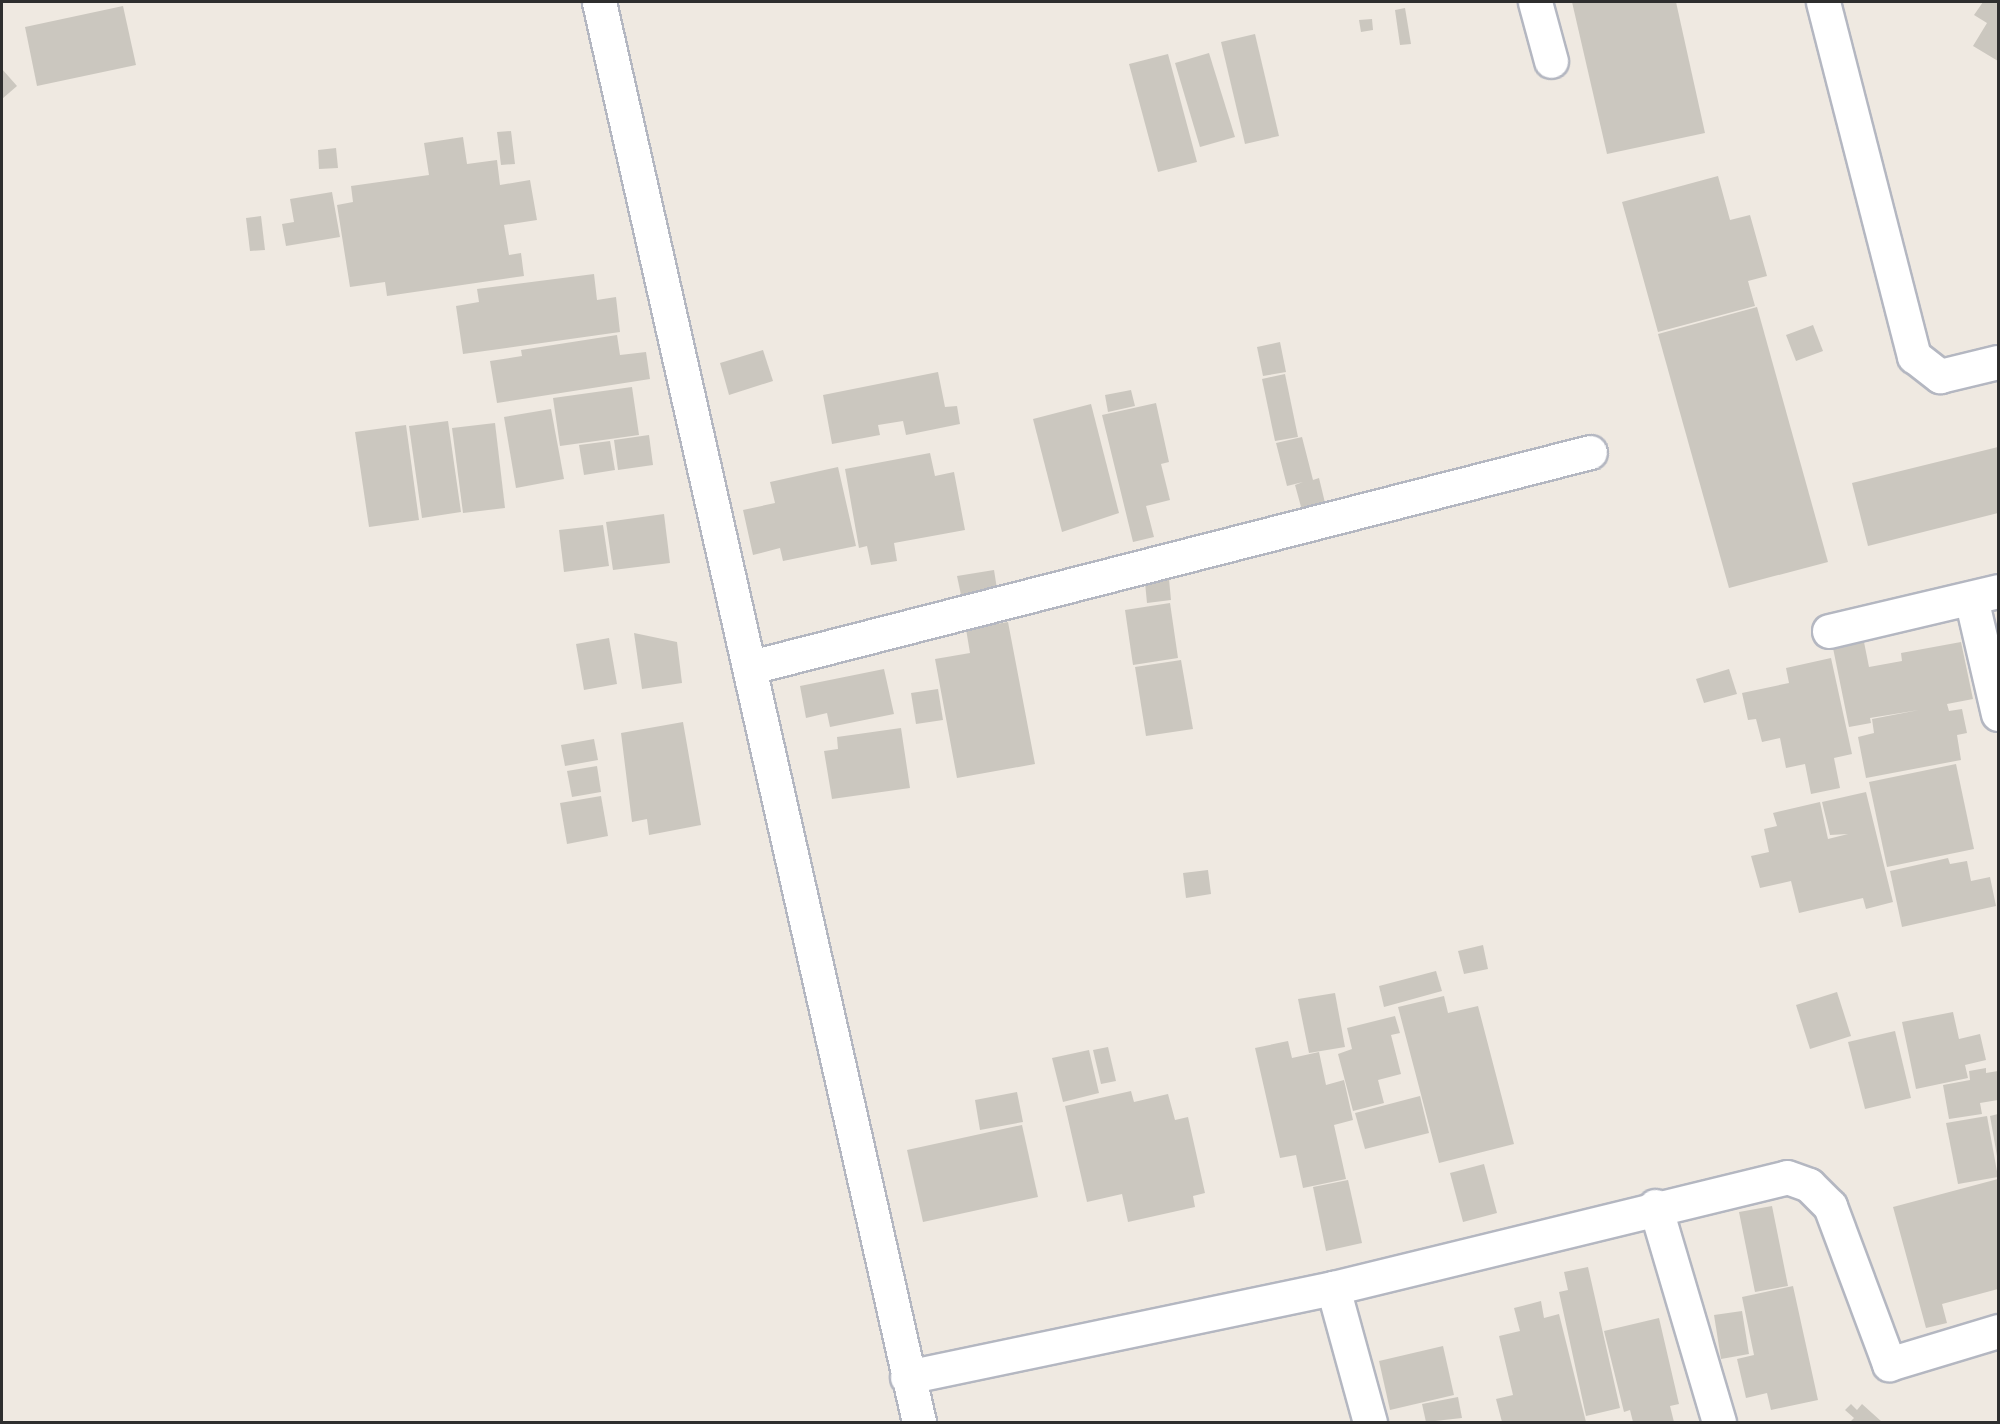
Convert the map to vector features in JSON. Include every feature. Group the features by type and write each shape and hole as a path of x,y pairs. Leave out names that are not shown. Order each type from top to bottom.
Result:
{"street":[{"path":"599,2 728,588 751,667 907,1377 919,1422"},
{"path":"1536,2 1551,61"},
{"path":"1823,2 1914,356 1940,376 1998,362"},
{"path":"751,667 1590,452"},
{"path":"1829,631 1985,595 1998,714"},
{"path":"907,1377 1333,1288 1655,1206 1787,1177 1809,1185 1830,1206 1889,1364 1998,1331"},
{"path":"1655,1206 1719,1422"},
{"path":"1333,1288 1370,1422"}],"building":[{"path":"1572,2 1676,2 1705,133 1607,154"},
{"path":"1983,2 1998,2 1998,61 1973,46 1987,23 1974,15"},
{"path":"123,6 136,65 37,86 25,27"},
{"path":"1405,8 1411,44 1400,45 1395,10"},
{"path":"1372,19 1373,30 1361,32 1359,20"},
{"path":"1255,34 1279,136 1245,144 1221,42"},
{"path":"1209,53 1235,137 1200,147 1175,63"},
{"path":"1168,54 1197,162 1158,172 1129,64"},
{"path":"2,69 17,86 2,99"},
{"path":"511,131 515,164 501,165 497,132"},
{"path":"463,137 467,164 497,160 500,185 530,180 537,220 504,225 509,255 521,253 524,276 387,296 385,282 350,287 337,205 353,202 351,186 429,175 424,143"},
{"path":"336,148 338,168 319,169 318,150"},
{"path":"1718,176 1730,220 1750,215 1767,276 1748,281 1755,306 1658,332 1622,202"},
{"path":"332,192 340,237 286,246 282,224 294,222 290,199"},
{"path":"261,216 265,250 250,251 246,218"},
{"path":"594,274 597,300 616,297 620,332 463,354 456,306 479,302 477,289"},
{"path":"1757,307 1828,562 1729,588 1658,334"},
{"path":"1813,325 1823,351 1796,361 1786,335"},
{"path":"617,335 620,355 646,352 650,379 497,403 490,361 522,356 521,350"},
{"path":"1280,342 1286,372 1263,376 1257,347"},
{"path":"763,350 773,381 729,395 720,363"},
{"path":"938,372 945,407 957,406 960,424 906,435 903,421 878,425 880,435 832,444 823,395"},
{"path":"1285,374 1298,437 1275,441 1262,379"},
{"path":"632,387 639,435 560,446 553,398"},
{"path":"1131,390 1135,406 1108,412 1105,395"},
{"path":"1156,403 1169,462 1161,464 1170,500 1146,506 1154,537 1133,542 1102,415"},
{"path":"1091,404 1119,513 1062,532 1033,419"},
{"path":"551,409 564,479 516,488 504,417"},
{"path":"448,421 461,512 422,518 409,426"},
{"path":"495,423 505,508 463,513 452,428"},
{"path":"406,425 419,520 369,527 355,432"},
{"path":"649,435 653,465 618,470 614,440"},
{"path":"1302,437 1313,480 1319,478 1326,507 1303,514 1295,485 1303,482 1287,486 1276,443"},
{"path":"610,441 615,470 584,475 579,445"},
{"path":"1998,447 1998,513 1868,546 1852,483"},
{"path":"930,453 935,476 954,472 965,530 894,543 897,561 871,565 867,546 859,548 845,469"},
{"path":"838,467 856,546 783,561 780,548 753,555 743,510 775,503 770,482"},
{"path":"664,514 670,563 613,570 606,522"},
{"path":"603,525 609,566 564,572 559,530"},
{"path":"1168,569 1171,600 1147,603 1144,572"},
{"path":"994,570 997,589 961,595 957,576"},
{"path":"1170,603 1178,658 1133,665 1125,610"},
{"path":"1008,622 1035,764 957,778 935,659 970,653 966,629"},
{"path":"634,633 677,642 682,683 642,689"},
{"path":"609,638 617,684 584,690 576,644"},
{"path":"1864,642 1869,667 1902,661 1901,653 1961,642 1973,699 1947,704 1949,711 1962,709 1967,733 1957,735 1961,760 1866,778 1858,737 1874,733 1872,719 1919,710 1870,718 1871,723 1849,727 1833,648"},
{"path":"1831,658 1852,754 1834,758 1840,788 1811,794 1805,764 1786,768 1780,738 1762,742 1756,719 1748,720 1742,693 1789,683 1786,668"},
{"path":"1181,660 1193,729 1146,736 1135,667"},
{"path":"884,669 894,714 830,727 827,713 806,718 800,686"},
{"path":"1729,669 1737,694 1704,703 1696,679"},
{"path":"938,689 943,720 916,724 911,693"},
{"path":"683,722 701,825 649,835 647,819 632,822 621,733"},
{"path":"901,728 910,788 832,799 824,751 838,749 837,737"},
{"path":"594,739 598,760 565,766 561,745"},
{"path":"1956,764 1974,849 1887,867 1869,782"},
{"path":"597,766 601,792 572,797 567,771"},
{"path":"1866,792 1893,902 1866,909 1863,898 1799,913 1791,881 1760,888 1751,856 1769,852 1764,829 1777,826 1773,813 1820,802 1828,839 1848,834 1830,835 1822,802"},
{"path":"601,796 608,836 567,844 560,803"},
{"path":"1948,858 1950,864 1967,861 1971,881 1990,877 1996,906 1902,927 1890,871"},
{"path":"1208,870 1211,894 1186,898 1183,873"},
{"path":"1483,945 1488,969 1464,974 1458,951"},
{"path":"1436,971 1442,991 1384,1007 1379,986"},
{"path":"1837,992 1851,1036 1810,1049 1796,1005"},
{"path":"1335,993 1345,1047 1309,1053 1298,999"},
{"path":"1444,996 1448,1013 1478,1006 1514,1144 1439,1163 1398,1007"},
{"path":"1953,1012 1959,1039 1980,1034 1986,1060 1965,1065 1968,1078 1916,1089 1902,1022"},
{"path":"1395,1016 1400,1033 1391,1035 1401,1074 1378,1080 1384,1103 1353,1111 1338,1054 1352,1049 1347,1028"},
{"path":"1895,1031 1911,1098 1865,1109 1848,1042"},
{"path":"1288,1041 1292,1058 1319,1052 1326,1085 1344,1080 1353,1120 1334,1125 1346,1179 1303,1188 1296,1155 1280,1158 1255,1048"},
{"path":"1108,1047 1116,1081 1101,1084 1093,1050"},
{"path":"1089,1050 1099,1093 1063,1102 1052,1058"},
{"path":"1986,1068 1986,1073 1998,1071 1998,1100 1980,1103 1982,1114 1949,1119 1943,1085 1970,1080 1969,1071"},
{"path":"1131,1091 1134,1102 1168,1094 1175,1120 1188,1117 1205,1193 1193,1196 1195,1207 1128,1222 1122,1194 1087,1202 1065,1106"},
{"path":"1017,1092 1023,1122 980,1130 975,1100"},
{"path":"1420,1096 1429,1133 1365,1149 1355,1113"},
{"path":"1998,1114 1998,1156 1997,1156 1990,1116"},
{"path":"1987,1116 1998,1177 1958,1184 1946,1123"},
{"path":"1022,1125 1038,1197 923,1222 907,1150"},
{"path":"1484,1164 1497,1213 1463,1222 1450,1173"},
{"path":"1998,1179 1998,1289 1942,1304 1947,1323 1926,1328 1893,1207"},
{"path":"1348,1180 1362,1243 1326,1251 1313,1187"},
{"path":"1772,1206 1788,1286 1755,1292 1739,1212"},
{"path":"1588,1267 1620,1408 1586,1416 1559,1292 1568,1290 1564,1272"},
{"path":"1793,1286 1818,1400 1771,1410 1767,1393 1746,1398 1737,1359 1754,1355 1742,1297"},
{"path":"1541,1301 1544,1318 1559,1314 1586,1422 1502,1422 1496,1399 1513,1395 1499,1336 1520,1331 1514,1308"},
{"path":"1742,1311 1749,1354 1721,1359 1714,1315"},
{"path":"1659,1318 1679,1404 1670,1406 1674,1422 1633,1422 1630,1410 1624,1412 1604,1331"},
{"path":"1443,1346 1454,1395 1390,1410 1379,1361"},
{"path":"1458,1397 1462,1418 1426,1422 1422,1404"},
{"path":"1851,1404 1857,1410 1862,1404 1882,1422 1850,1422 1854,1418 1845,1410"}]}
